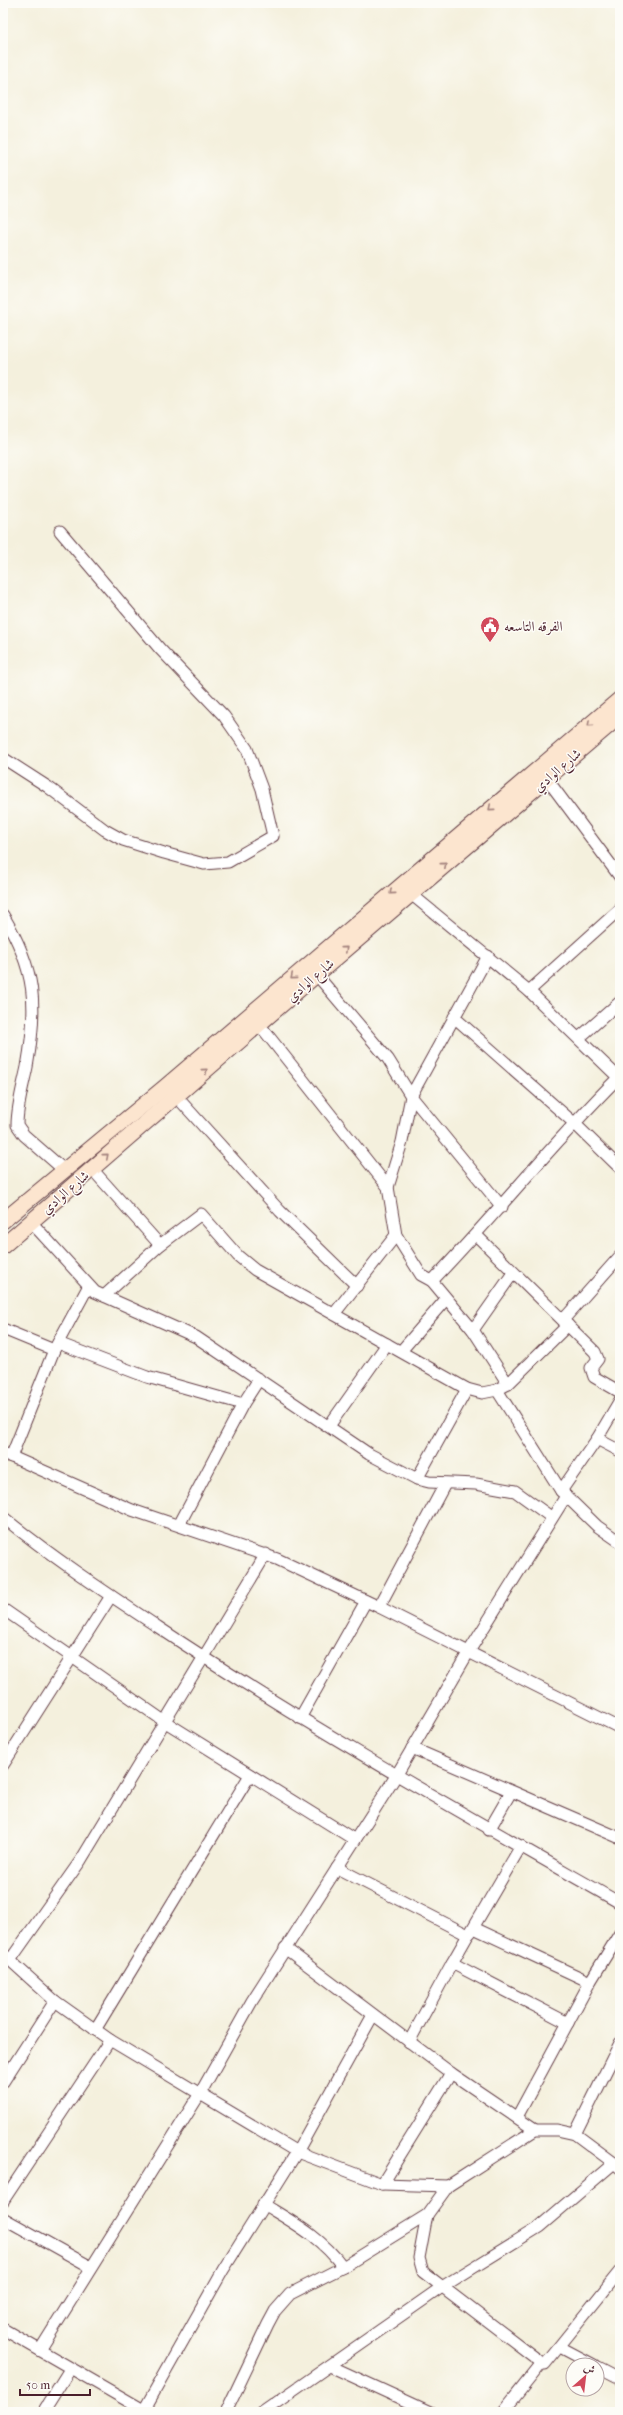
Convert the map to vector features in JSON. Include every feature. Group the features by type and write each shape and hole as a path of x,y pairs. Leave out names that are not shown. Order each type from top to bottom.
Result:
{"main road":[{"name":"شارع الوادي","path":"3,1246 316,974 411,894 418,879 620,699"},
{"name":"شارع الوادي","path":"3,1221 418,879 547,779 620,716"}],"street":[{"path":"3,758 48,787 111,833 123,840 164,853 204,864 228,862 273,836 262,789 247,749 224,716 160,649 60,531"},
{"path":"547,779 620,877"},
{"path":"411,894 529,991 619,1078 573,1122 502,1207 432,1281"},
{"path":"529,991 620,909"},
{"path":"3,915 17,938 28,964 33,999 32,1039 16,1124 24,1136 64,1170"},
{"path":"488,956 411,1096 402,1142 388,1188 396,1235 418,1271 432,1281 473,1330 508,1384"},
{"path":"316,974 388,1060 411,1096 502,1207"},
{"path":"579,1038 620,1002"},
{"path":"454,1017 573,1122 620,1168"},
{"path":"259,1024 388,1188"},
{"path":"176,1096 280,1211 357,1286"},
{"path":"92,1169 160,1245"},
{"path":"104,1296 160,1245 201,1214 246,1263 467,1389 482,1393 497,1390 508,1384 565,1322 620,1256"},
{"path":"30,1222 88,1287 104,1296 196,1337 369,1454 417,1479 445,1484 504,1488 529,1500 551,1517"},
{"path":"334,1314 396,1235"},
{"path":"476,1235 595,1352 598,1359 591,1368 591,1373 620,1392"},
{"path":"473,1330 513,1273"},
{"path":"88,1287 56,1346 5,1455 105,1499 266,1554 380,1607 468,1653 620,1728"},
{"path":"401,1351 446,1299"},
{"path":"3,1329 146,1377 243,1404"},
{"path":"329,1426 387,1344"},
{"path":"179,1525 243,1404 258,1379"},
{"path":"417,1479 467,1389"},
{"path":"497,1390 563,1494 597,1526 620,1542"},
{"path":"40,2350 201,2092 252,2001 396,1776 620,1400"},
{"path":"597,1439 620,1451"},
{"path":"380,1607 445,1484"},
{"path":"3,1517 54,1558 204,1658 396,1776 620,1903"},
{"path":"266,1554 81,1860 7,1956 55,2001 95,2030 201,2092 297,2152 382,2184 448,2186"},
{"path":"3,1765 71,1656 111,1596"},
{"path":"300,1718 366,1601"},
{"path":"3,1609 164,1721 355,1840"},
{"path":"412,1748 620,1838"},
{"path":"95,2030 250,1775"},
{"path":"489,1830 511,1792"},
{"path":"408,2042 452,1963 521,1846"},
{"path":"337,1868 471,1931 590,1982"},
{"path":"517,2117 590,1982 620,1933"},
{"path":"285,1948 408,2042 535,2130"},
{"path":"452,1963 568,2023"},
{"path":"3,2082 55,2001"},
{"path":"3,2329 70,2369 146,2411 263,2204 297,2152 373,2015"},
{"path":"3,2201 110,2040"},
{"path":"575,2134 620,2043"},
{"path":"382,2184 451,2073"},
{"path":"226,2412 276,2311 290,2294 342,2267 427,2215 448,2186 535,2130 558,2130 575,2134 617,2165 539,2227 442,2287 263,2412"},
{"path":"263,2204 308,2232 329,2248 342,2267"},
{"path":"427,2215 419,2258 423,2272 542,2364"},
{"path":"3,2218 91,2267"},
{"path":"503,2412 542,2364 545,2364 560,2347 620,2271"},
{"path":"560,2347 579,2357"},
{"path":"330,2366 430,2412"},
{"path":"43,2412 70,2369"},
{"path":"605,2371 620,2379"}],"place":[{"name":"الفرقه التاسعه","path":"490,643"}]}
